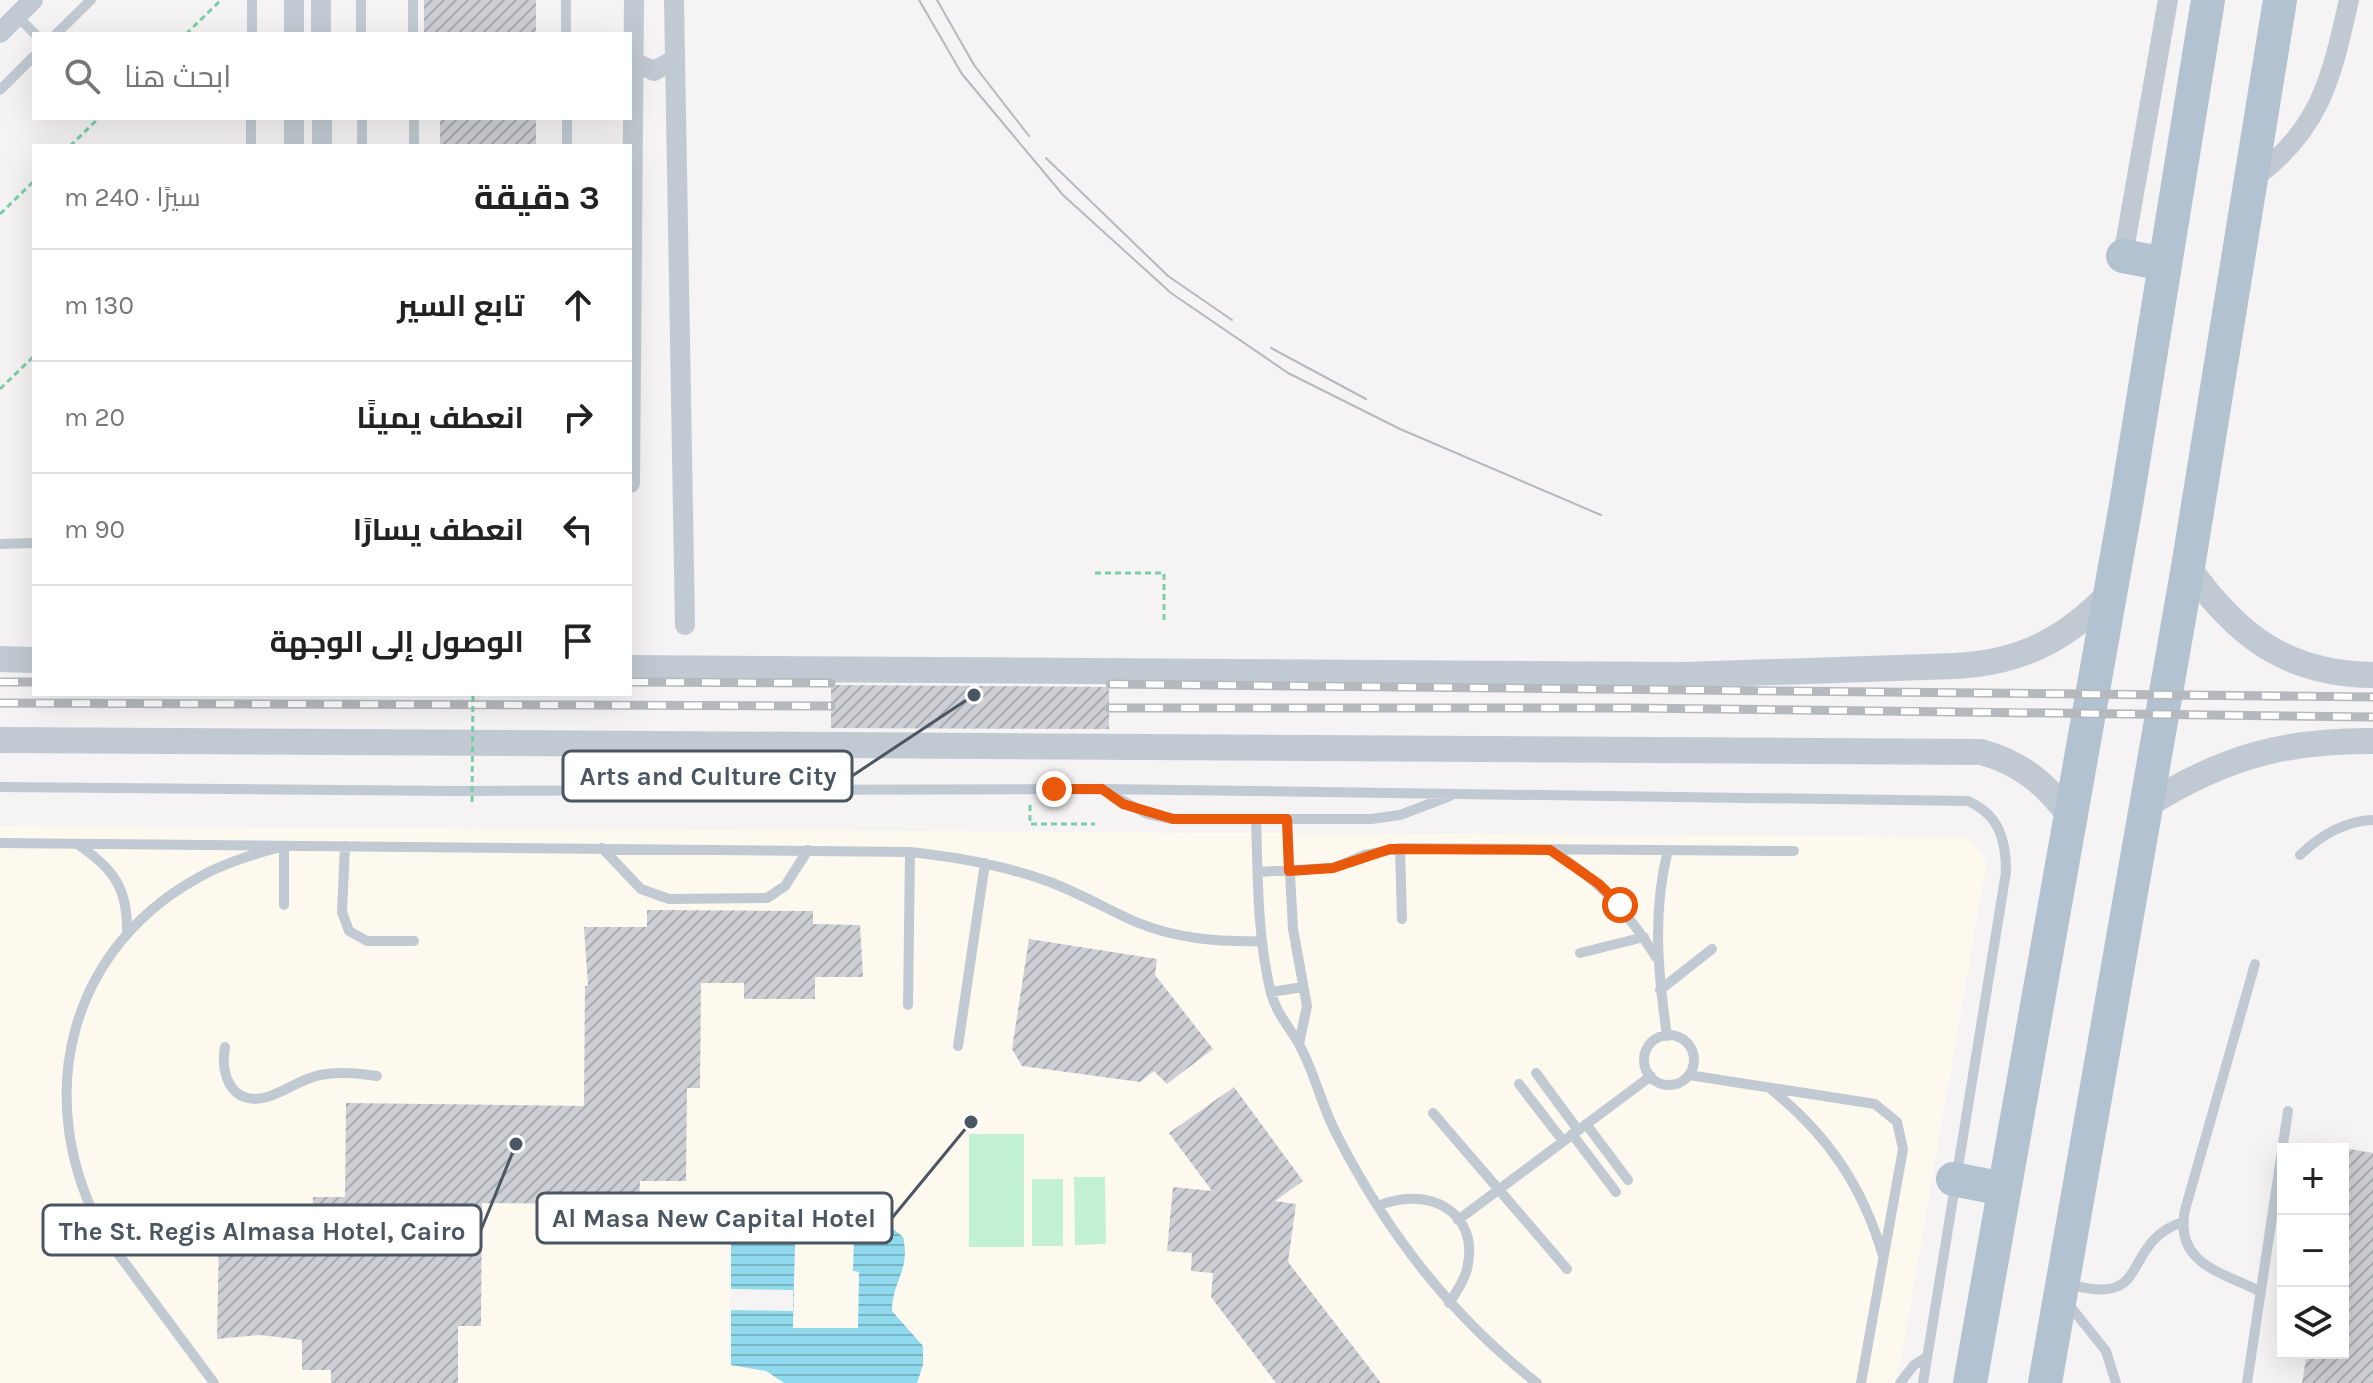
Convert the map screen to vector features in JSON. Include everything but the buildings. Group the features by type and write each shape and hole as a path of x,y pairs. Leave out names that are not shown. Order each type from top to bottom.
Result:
{"main road":[{"path":"1970,1383 2110,593 2208,0"},
{"path":"2045,1383 2188,567 2280,0"},
{"path":"2123,256 2165,264"},
{"path":"1953,1179 2004,1189"}],"street":[{"path":"0,33 33,0"},
{"path":"294,0 294,32"},
{"path":"321,0 321,32"},
{"path":"632,272 634,0"},
{"path":"674,0 685,625"},
{"path":"2123,256 2168,0"},
{"path":"2252,180 2291,146 2321,103 2331,79 2349,0"},
{"path":"634,62 654,71 674,60"},
{"path":"294,120 294,144"},
{"path":"322,120 322,144"},
{"path":"2188,567 2217,608 2254,640 2298,663 2347,675 2373,675"},
{"path":"632,668 1685,675 1955,666 1999,661 2041,648 2067,633 2110,593"},
{"path":"0,659 32,660"},
{"path":"0,740 1981,752 2003,758 2043,783 2070,816"},
{"path":"2147,805 2191,778 2238,758 2287,745 2373,741"}],"lane":[{"path":"58,32 91,0"},
{"path":"252,0 252,32"},
{"path":"361,0 361,32"},
{"path":"413,0 413,32"},
{"path":"566,0 566,32"},
{"path":"17,16 33,32"},
{"path":"0,90 32,58"},
{"path":"251,120 251,144"},
{"path":"362,120 362,144"},
{"path":"414,120 414,144"},
{"path":"567,120 567,144"},
{"path":"0,544 32,543"},
{"path":"0,787 439,791 1102,789 1968,801 1983,808 2002,832 2006,872 1953,1179 1923,1383"},
{"path":"1102,789 1123,804 1147,814 1173,819 1371,819 1400,815 1454,794"},
{"path":"1256,819 1262,941 1271,992 1277,1012 1299,1044 1335,1133 1399,1240 1449,1303 1537,1383"},
{"path":"1287,819 1293,929 1306,1016 1299,1044"},
{"path":"2300,855 2318,838 2340,827 2373,820"},
{"path":"0,843 910,852 985,863 1049,882 1137,922 1174,935 1213,942 1262,941"},
{"path":"79,845 101,860 118,882 127,907 127,933"},
{"path":"284,846 284,905"},
{"path":"214,1383 105,1236 78,1181 68,1142 64,1102 67,1061 76,1022 91,984 127,933 174,893 209,872 284,846"},
{"path":"345,846 342,912 349,931 367,941 414,941"},
{"path":"602,848 647,893 683,899 767,898 785,886 808,850"},
{"path":"1258,872 1333,868 1364,855 1400,848 1794,851"},
{"path":"1400,848 1402,919"},
{"path":"1550,850 1599,884 1644,937 1656,957"},
{"path":"1667,1036 1656,957 1661,884 1668,850"},
{"path":"908,1005 910,852"},
{"path":"958,1046 985,863"},
{"path":"1580,953 1644,937"},
{"path":"1660,990 1712,949"},
{"path":"2255,964 2183,1222 2186,1245 2192,1256 2261,1292"},
{"path":"1271,992 1303,987"},
{"path":"1689,1075 1693,1052 1682,1039 1667,1036 1647,1049 1645,1065 1651,1076 1667,1085 1689,1075 1875,1104 1897,1122 1903,1149 1861,1383"},
{"path":"225,1047 223,1074 229,1086 253,1098 267,1097 320,1075 377,1076"},
{"path":"1536,1073 1616,1192"},
{"path":"1458,1220 1651,1076"},
{"path":"1519,1084 1628,1180"},
{"path":"1770,1088 1822,1135 1843,1162 1874,1224 1884,1258"},
{"path":"2247,1383 2288,1111"},
{"path":"1433,1113 1567,1269"},
{"path":"1378,1206 1399,1197 1416,1196 1439,1204 1458,1220 1465,1231 1469,1257 1461,1284 1449,1303"},
{"path":"2061,1289 2102,1289 2122,1285 2132,1275 2148,1243 2164,1230 2183,1222"},
{"path":"2061,1289 2102,1344 2116,1383"},
{"path":"1900,1383 1914,1365 1927,1357"}],"path":[{"path":"188,32 221,0"},
{"path":"72,144 97,120"},
{"path":"0,214 32,183"},
{"path":"0,389 32,358"},
{"path":"1095,573 1164,573 1164,624"},
{"path":"472,802 473,696"},
{"path":"1029,789 1030,824 1095,824"}],"shaded area":[{"path":"0,826 1969,837 1987,861 1897,1383 0,1383"}],"green space":[{"path":"969,1134 1024,1134 1024,1247 969,1247"},
{"path":"1074,1177 1105,1177 1106,1244 1075,1245"},
{"path":"1032,1179 1063,1179 1063,1246 1032,1246"}],"water":[{"path":"761,1207 777,1221 791,1226 795,1244 793,1328 858,1328 859,1272 853,1271 854,1236 878,1216 903,1237 905,1258 892,1311 923,1346 923,1365 917,1383 784,1383 766,1371 731,1365 731,1218"}],"pier":[{"path":"731,1289 793,1290 793,1311 730,1310"}],"tram line":[{"path":"919,0 962,74 1063,195 1171,293 1288,373 1400,429 1601,515"},
{"path":"937,0 974,65 1029,136"},
{"path":"1046,158 1168,276 1232,320"},
{"path":"1271,348 1366,399"}],"railway":[{"path":"0,682 32,682"},
{"path":"632,682 831,683"},
{"path":"1110,684 2373,697"},
{"path":"0,703 831,706"},
{"path":"1109,708 1632,708 2373,717"}],"place":[{"name":"Arts and Culture City","path":"974,695"},
{"name":"Al Masa New Capital Hotel","path":"971,1122"},
{"name":"The St. Regis Almasa Hotel, Cairo","path":"516,1144"}],"route":[{"path":"1054,789 1102,789 1123,804 1147,814 1173,819 1287,819 1289,871 1333,868 1364,855 1400,848 1550,850 1576,865 1620,905"}]}
